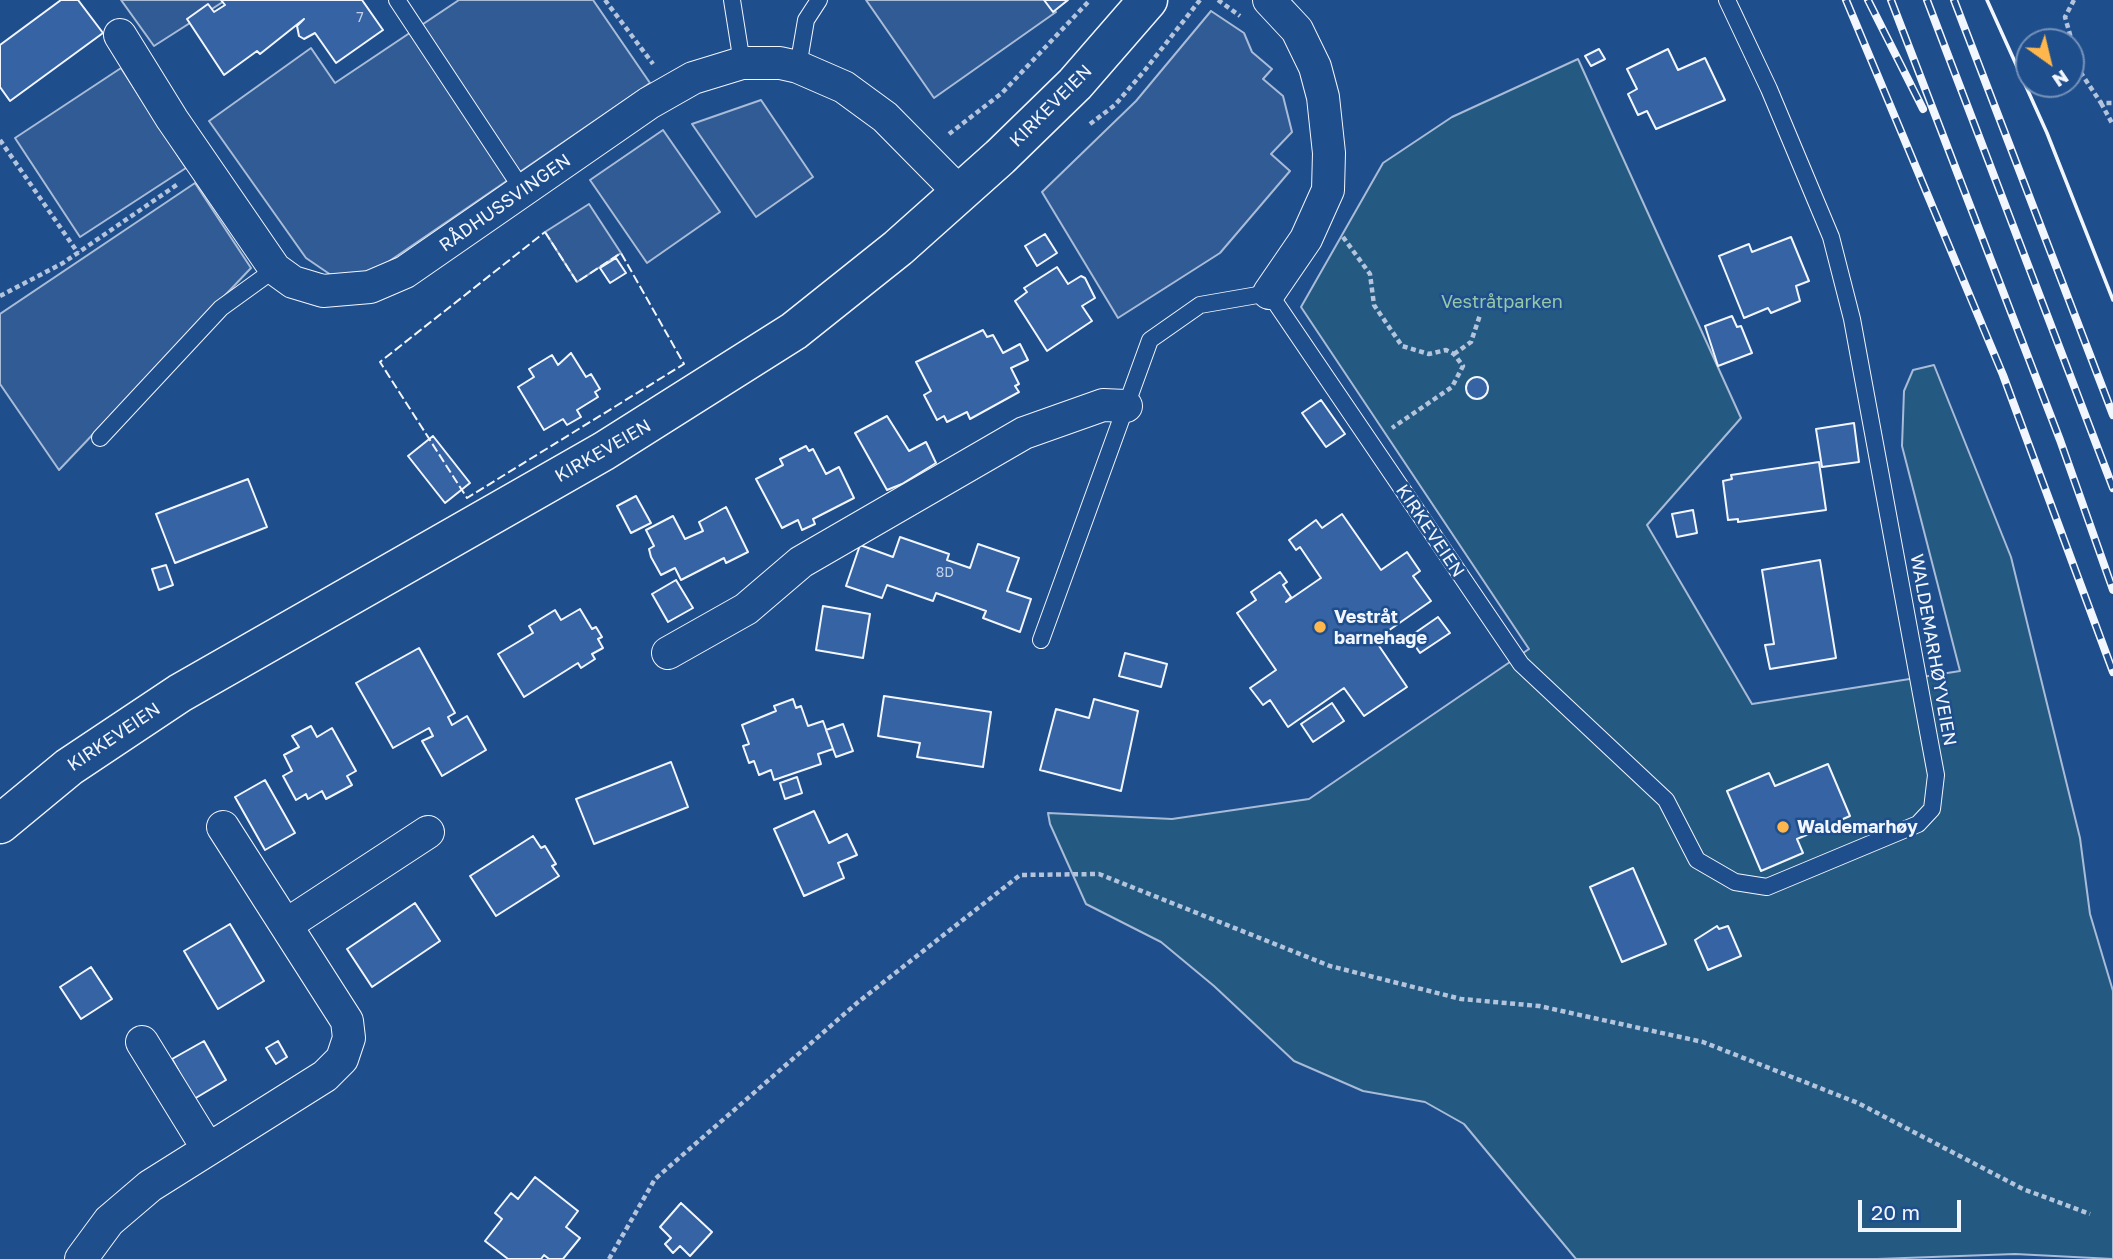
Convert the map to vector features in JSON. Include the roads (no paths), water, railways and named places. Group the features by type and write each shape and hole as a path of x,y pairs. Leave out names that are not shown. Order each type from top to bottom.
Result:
{"main road":[{"name":"KIRKEVEIEN","path":"0,824 69,767 180,692 604,451 762,352 840,295 960,193 1075,84 1148,0"}],"street":[{"path":"1260,12 1297,30 1308,49 1324,97 1329,153 1328,190 1306,239 1269,293"},
{"name":"RÅDHUSSVINGEN","path":"120,35 275,269 293,282 323,291 370,287 405,272 674,89 693,78 742,63 780,62 844,87 867,102 960,193"},
{"path":"668,653 746,609 801,562 1024,433 1103,405 1126,406"},
{"path":"80,1259 109,1220 150,1186 325,1076 342,1059 349,1038 347,1021 223,827"},
{"path":"286,925 428,832"},
{"path":"142,1042 208,1149"}],"lane":[{"path":"397,0 524,192"},
{"path":"732,0 742,63"},
{"path":"798,67 806,20 819,0"},
{"name":"WALDEMARHØYVEIEN","path":"1521,664 1666,800 1697,860 1735,882 1767,887 1918,824 1932,809 1936,775 1852,319 1830,237 1769,89 1727,0"},
{"path":"100,438 221,308 275,269"},
{"path":"1041,640 1150,340 1200,305 1269,293"},
{"name":"KIRKEVEIEN","path":"1269,293 1521,664"}],"railway":[{"path":"1846,0 2003,375 2113,672"},
{"path":"1868,0 1923,109"},
{"path":"1891,0 2060,440 2113,590"},
{"path":"1927,0 2113,488"},
{"path":"1954,0 2113,415"}],"place":[{"name":"Vestråt barnehage","path":"1320,627"},
{"name":"Waldemarhøy","path":"1783,827"}],"park label":[{"name":"Vestråtparken","path":"1502,302"}]}
